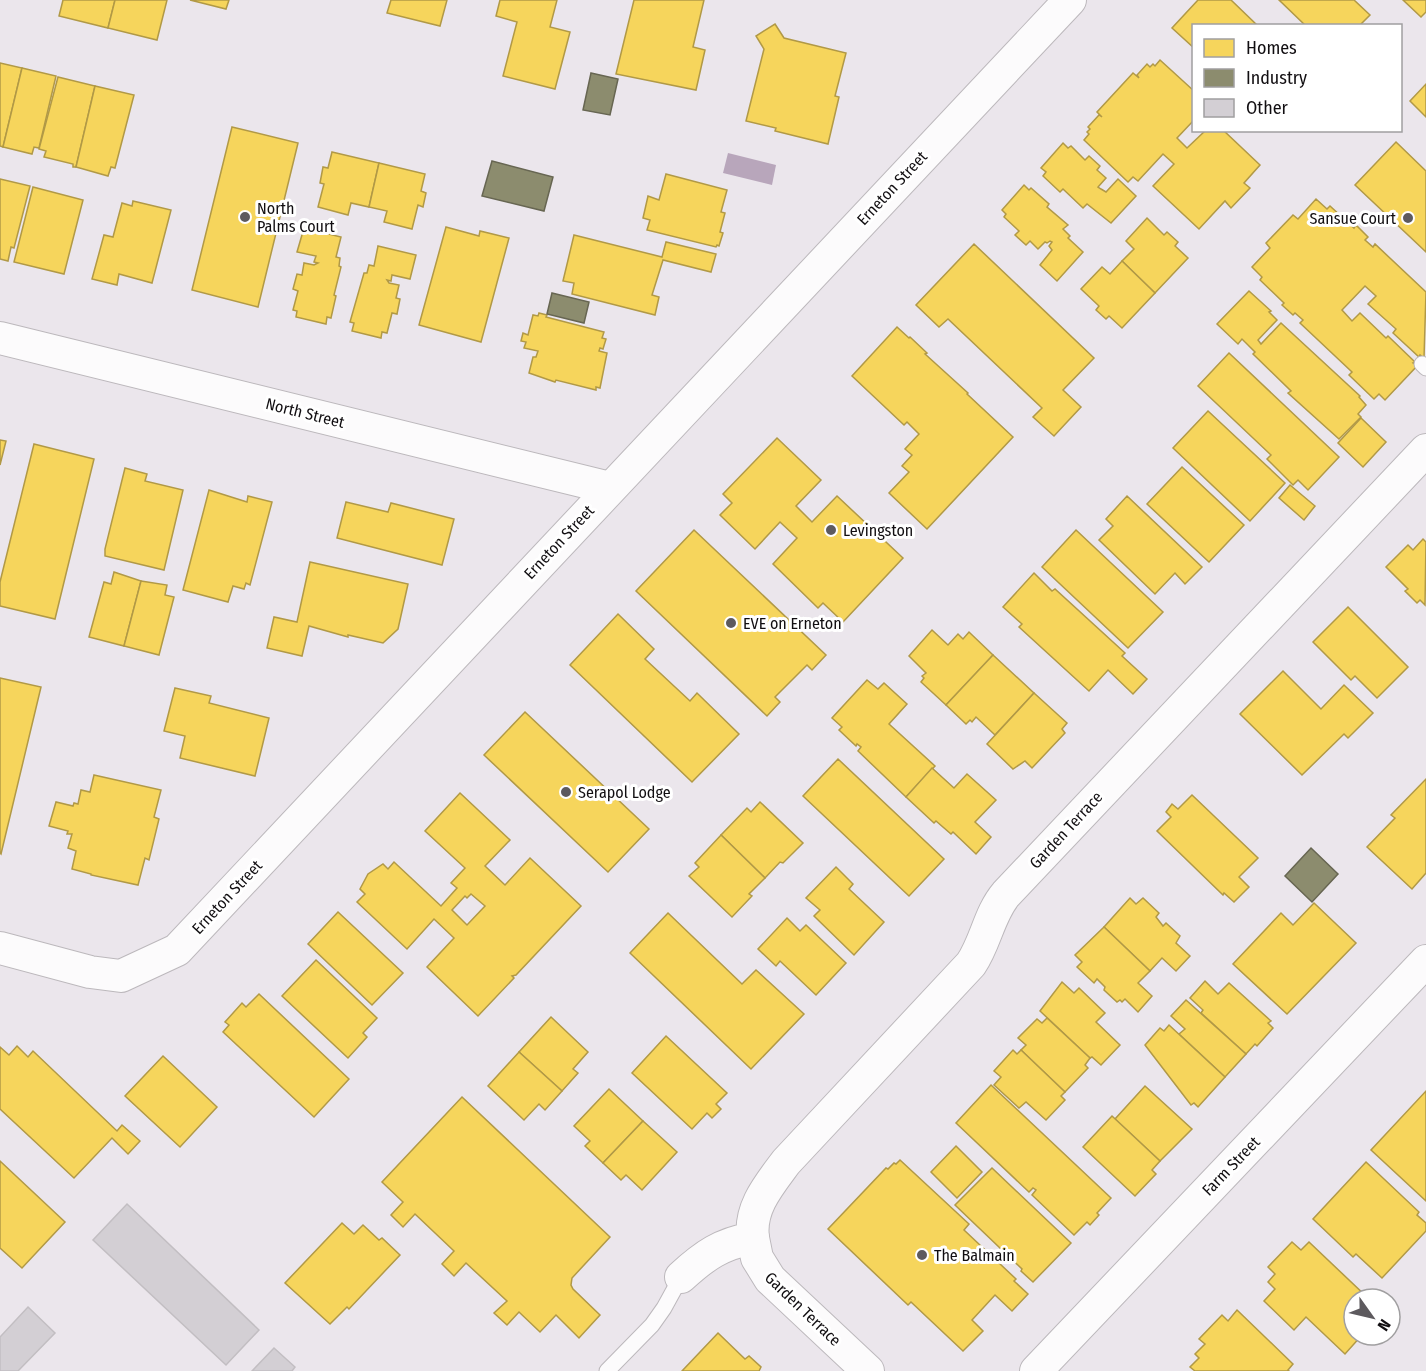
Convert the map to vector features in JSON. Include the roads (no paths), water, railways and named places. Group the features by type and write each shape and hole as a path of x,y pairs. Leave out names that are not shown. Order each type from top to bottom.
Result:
{"street":[{"name":"Erneton Street","path":"0,948 90,972 121,976 177,951 610,488 1055,5"},
{"name":"North Street","path":"0,338 610,488"},
{"name":"Garden Terrace","path":"868,1371 770,1279 757,1258 752,1225 755,1211 771,1182 786,1162 971,964 984,941 1002,898 1426,450"},
{"name":"Farm Street","path":"1036,1371 1426,961"},
{"path":"681,1276 707,1254 753,1238"}],"lane":[{"path":"607,1371 652,1324 664,1308 681,1276"}],"place":[{"name":"North Palms Court","path":"245,217"},
{"name":"Sansue Court","path":"1408,218"},
{"name":"Levingston","path":"831,530"},
{"name":"EVE on Erneton","path":"731,623"},
{"name":"Serapol Lodge","path":"566,792"},
{"name":"The Balmain","path":"922,1255"}]}
